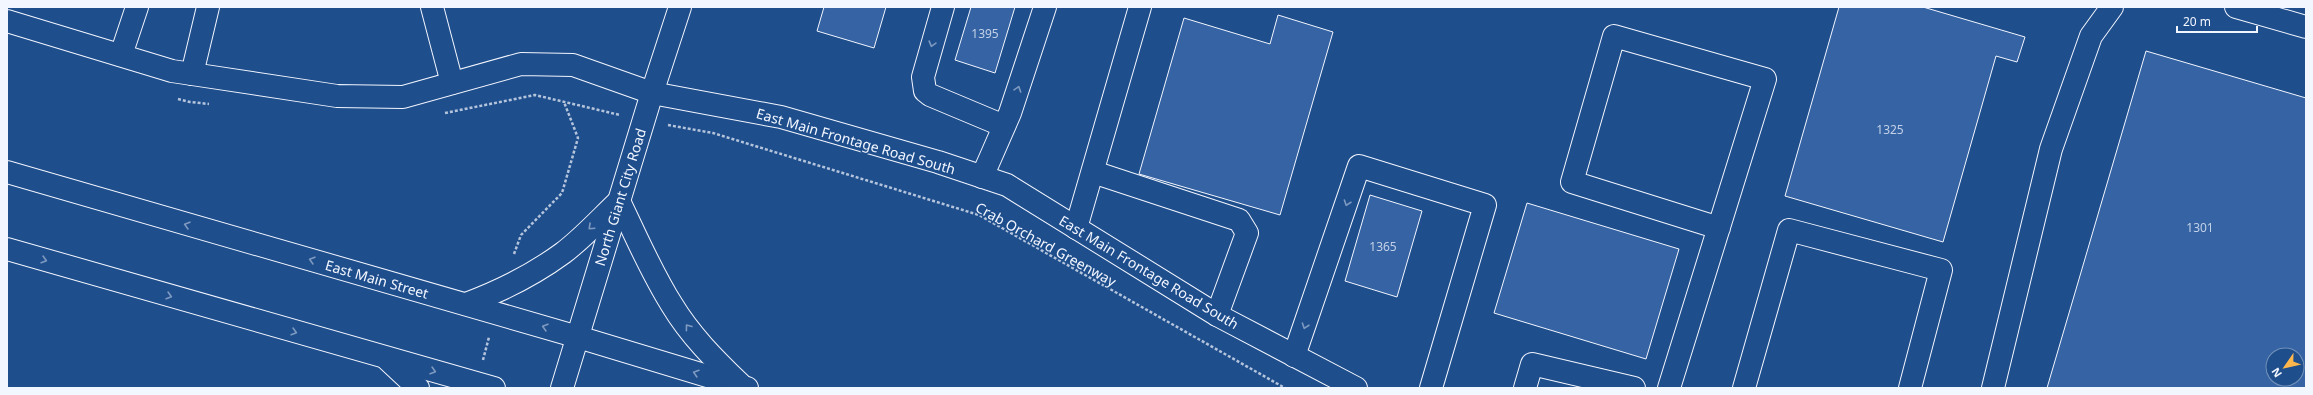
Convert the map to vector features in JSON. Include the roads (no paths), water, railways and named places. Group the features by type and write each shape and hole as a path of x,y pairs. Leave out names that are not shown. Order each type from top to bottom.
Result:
{"main road":[{"path":"121,55 137,7"},
{"path":"192,74 208,7"},
{"path":"432,7 452,83"},
{"name":"North Giant City Road","path":"562,388 652,93 680,7"},
{"path":"943,7 923,77 925,91 930,95 1004,126"},
{"path":"982,177 1004,126 1045,7"},
{"path":"1076,228 1140,7"},
{"path":"1993,388 2052,149 2091,36 2112,7"},
{"path":"2236,7 2306,27"},
{"name":"East Main Frontage Road South","path":"7,22 172,71 337,96 403,97 521,64 573,65 652,93 781,117 1007,185 1217,314 1356,388"},
{"path":"1669,388 1719,228 1765,79 1614,36 1572,182 1719,228"},
{"path":"1294,356 1359,166 1485,205 1431,388"},
{"name":"East Main Street","path":"7,172 466,304 744,387"},
{"path":"1093,172 1239,220 1247,233 1217,314"},
{"path":"466,304 502,291 553,260 564,252 619,200 648,264 673,306 709,353 744,387"},
{"path":"1744,388 1789,230 1941,270 1910,388"},
{"path":"7,249 494,388"},
{"path":"386,358 418,388"},
{"path":"1525,388 1532,364 1634,388"}]}
